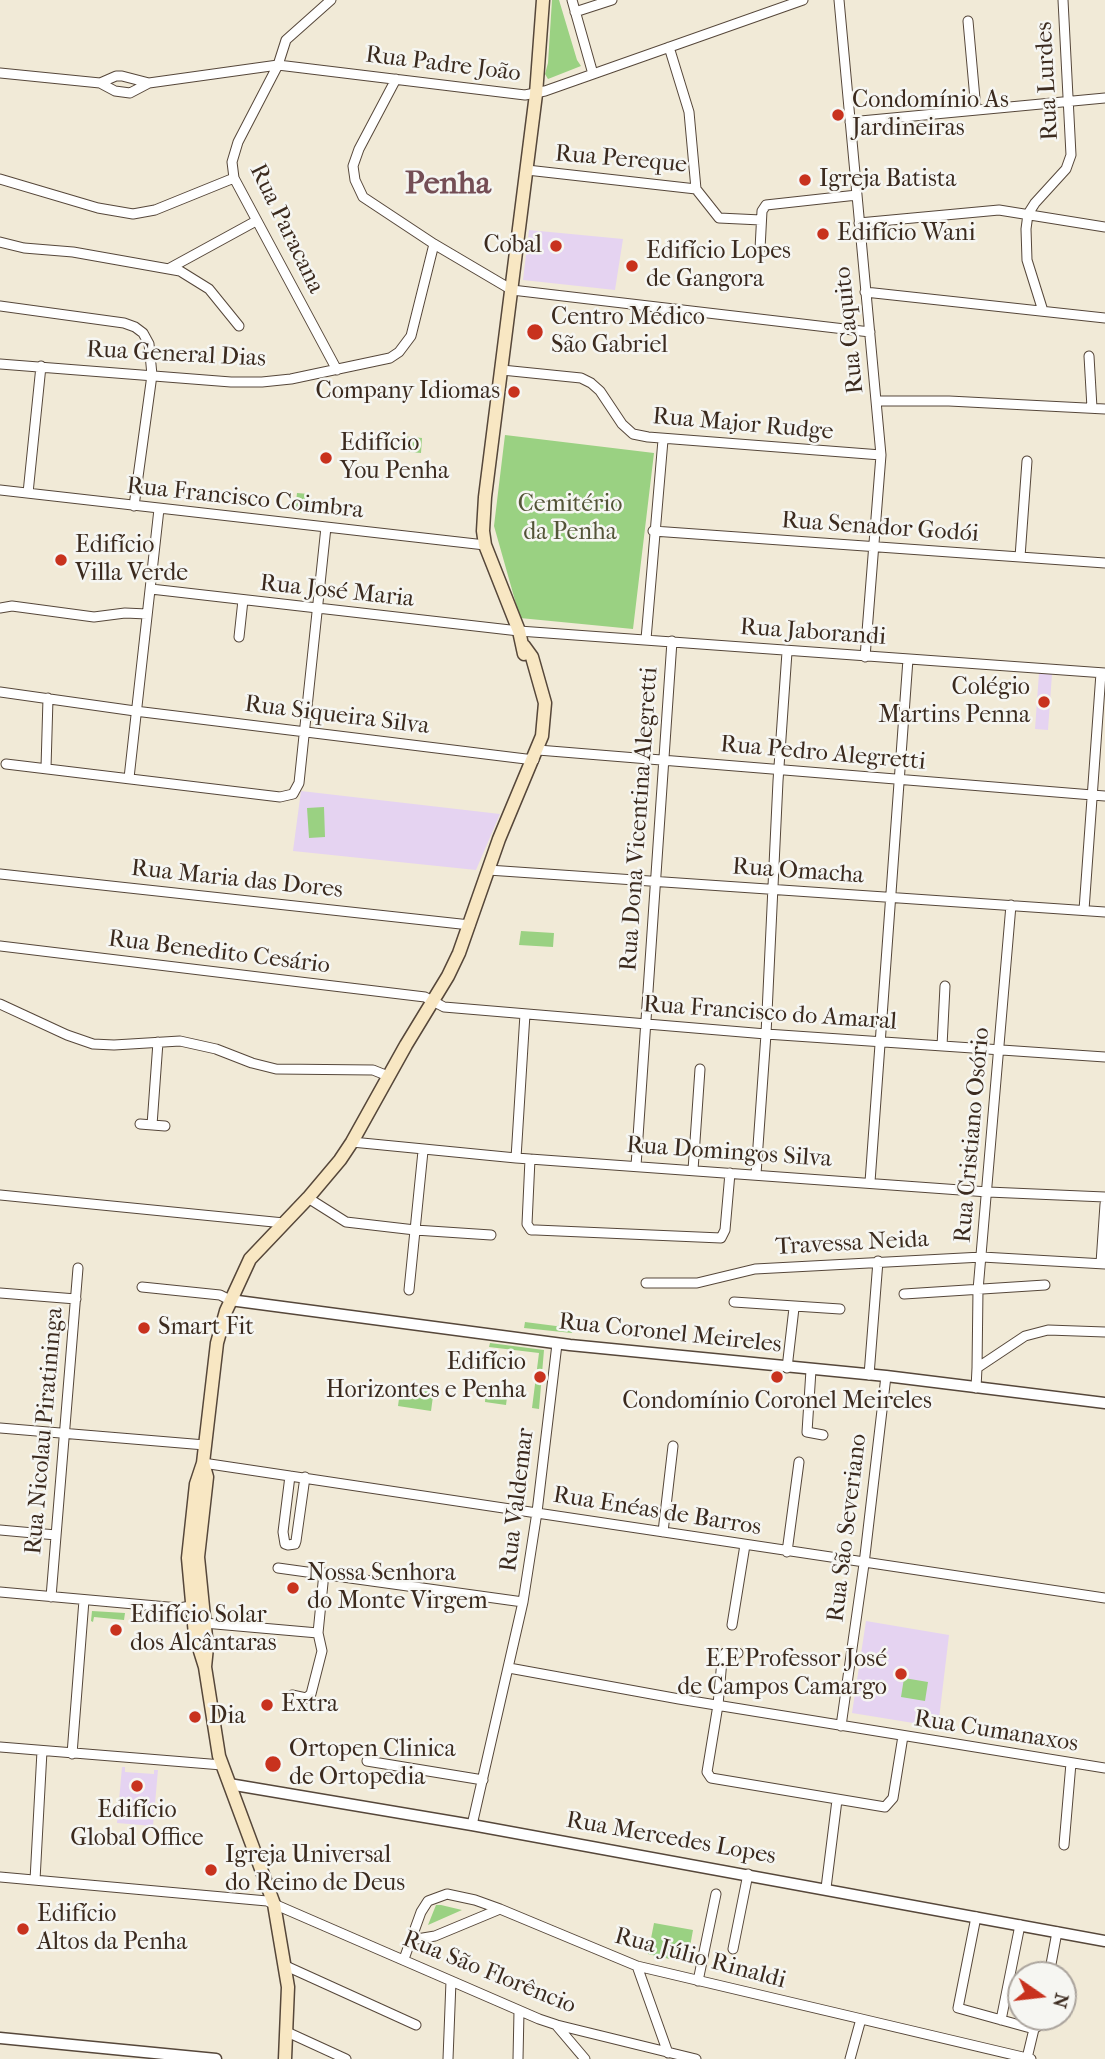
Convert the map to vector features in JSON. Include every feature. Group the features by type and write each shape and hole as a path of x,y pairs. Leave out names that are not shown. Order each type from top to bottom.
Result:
{"main road":[{"path":"285,2059 286,1966 274,1904 222,1765 210,1709 204,1623 188,1569 197,1475 203,1463 217,1343 230,1300 250,1259 340,1160 449,976 542,736 543,712 537,705 524,659 524,646 485,545 483,531 485,497 536,94 543,0"},
{"path":"197,1604 198,1648 205,1667"}],"street":[{"name":"Rua Paracana","path":"331,0 286,40 278,65 234,152 234,178 337,370"},
{"path":"572,0 593,74"},
{"path":"575,12 612,0"},
{"name":"Rua Padre João","path":"100,83 116,76 149,83 278,65 513,94 536,94 803,0"},
{"name":"Rua Caquito","path":"839,0 881,455 865,657"},
{"name":"Rua Lurdes","path":"1028,214 1066,169 1071,155 1063,0"},
{"path":"968,21 976,110"},
{"name":"Rua Pereque","path":"527,170 696,189 689,112 669,47"},
{"name":"Rua Padre João","path":"0,73 100,83 124,93 137,91 149,83"},
{"path":"396,79 359,149 353,166 355,180 363,197 434,244 512,290 870,332"},
{"path":"850,121 1105,98"},
{"path":"0,178 98,208 133,214 155,210 234,178"},
{"path":"696,189 719,218 761,220"},
{"path":"760,249 761,220 764,208 770,204 857,195"},
{"path":"859,223 999,210 1105,227"},
{"path":"1028,214 1027,260 1043,311"},
{"path":"170,268 256,221"},
{"path":"0,242 24,248 73,252 170,268 209,289 239,326"},
{"name":"Rua General Dias","path":"0,363 231,382 262,382 291,379 390,358 405,346 411,336 434,244"},
{"path":"865,292 1105,318"},
{"path":"0,306 89,317 135,327 143,332 149,344 152,375 134,506"},
{"path":"1089,356 1092,408"},
{"path":"28,494 41,366"},
{"name":"Rua Major Rudge","path":"502,370 581,378 600,391 622,424 634,433 663,440 881,455"},
{"path":"877,401 949,401 1105,409"},
{"path":"646,639 653,531 663,440"},
{"path":"1020,557 1027,461"},
{"name":"Rua Francisco Coimbra","path":"0,490 485,545"},
{"path":"129,778 159,509"},
{"path":"6,764 287,797 296,791 326,527"},
{"name":"Rua Senador Godói","path":"653,531 1105,563"},
{"name":"Rua José Maria","path":"151,589 519,631"},
{"path":"239,637 243,600"},
{"path":"0,608 12,606 94,617 125,613 147,614"},
{"name":"Rua Jaborandi","path":"519,631 1103,673"},
{"name":"Rua Dona Vicentina Alegretti","path":"636,1166 672,641"},
{"path":"756,1174 773,890 774,770 787,652"},
{"path":"870,1182 908,660"},
{"path":"1084,910 1091,795 1103,673"},
{"name":"Rua Siqueira Silva","path":"0,692 304,732 536,755"},
{"path":"46,768 48,698"},
{"name":"Rua Pedro Alegretti","path":"536,755 663,760 1105,796"},
{"name":"Rua Omacha","path":"488,870 1105,912"},
{"name":"Rua Maria das Dores","path":"0,874 470,925"},
{"name":"Rua Cristiano Osório","path":"976,1388 978,1290 1011,905"},
{"name":"Rua Benedito Cesário","path":"0,946 412,995 433,1001"},
{"path":"942,1046 945,986"},
{"name":"Rua Francisco do Amaral","path":"433,1001 444,1007 645,1024 1105,1057"},
{"path":"0,1004 79,1041 114,1045 198,1043 276,1069 373,1070 388,1076"},
{"path":"516,1158 525,1014"},
{"path":"152,1125 158,1042"},
{"path":"693,1170 700,1069"},
{"path":"140,1124 164,1126"},
{"name":"Rua Domingos Silva","path":"352,1142 516,1158 988,1192 1105,1197"},
{"path":"409,1290 423,1151"},
{"path":"530,1159 527,1224 531,1230 721,1238 726,1230 730,1173"},
{"path":"0,1195 284,1223"},
{"path":"308,1198 346,1222 491,1235"},
{"path":"1103,1263 1105,1204"},
{"name":"Travessa Neida","path":"646,1283 698,1283 755,1269 878,1261 982,1257 1103,1263"},
{"path":"869,1375 878,1261"},
{"name":"Rua Nicolau Piratininga","path":"51,1597 78,1268"},
{"path":"904,1294 1045,1285"},
{"path":"142,1287 220,1295 230,1300"},
{"path":"0,1293 76,1299"},
{"name":"Rua Coronel Meireles","path":"230,1300 557,1344 869,1375 1105,1403"},
{"path":"734,1302 840,1310"},
{"path":"787,1368 794,1308"},
{"path":"977,1368 1014,1342 1037,1332 1105,1332"},
{"name":"Rua Valdemar","path":"472,1825 523,1602 537,1512 557,1344"},
{"path":"811,1370 807,1432 823,1435"},
{"name":"Rua São Severiano","path":"841,1726 886,1377"},
{"path":"0,1428 205,1445"},
{"path":"663,1532 673,1446"},
{"path":"788,1552 799,1462"},
{"name":"Rua Enéas de Barros","path":"203,1463 1105,1598"},
{"path":"290,1476 283,1532 285,1544 288,1545 295,1544 296,1541 305,1477"},
{"path":"0,1530 56,1535"},
{"path":"732,1625 746,1545"},
{"path":"278,1567 523,1602"},
{"path":"292,1695 306,1698 311,1695 322,1651 318,1633 324,1573"},
{"path":"0,1592 179,1608 197,1604"},
{"path":"72,1754 84,1600"},
{"path":"204,1623 318,1633"},
{"path":"738,1653 728,1652 723,1656 707,1772 709,1777 880,1807 888,1806 895,1788 903,1736"},
{"name":"Rua Cumanaxos","path":"509,1668 718,1706 1105,1768"},
{"path":"0,1747 222,1765"},
{"path":"35,1880 42,1751"},
{"path":"367,1761 483,1780"},
{"path":"1064,1844 1071,1763"},
{"name":"Rua Mercedes Lopes","path":"229,1784 748,1874 1105,1941"},
{"path":"826,1888 837,1800"},
{"path":"733,1950 748,1874"},
{"name":"Rua São Florêncio","path":"0,1877 260,1900 556,2025 696,2059"},
{"name":"Rua Júlio Rinaldi","path":"404,1959 421,1912 428,1901 447,1894 500,1909 637,1966 1029,2059"},
{"path":"698,1981 716,1894"},
{"path":"411,1940 435,1936 500,1909"},
{"path":"976,1917 958,2005 960,2010 1007,2020"},
{"path":"1001,2020 1020,1925"},
{"path":"1052,1961 1057,1932"},
{"path":"286,1966 416,2025"},
{"path":"637,1966 668,2053"},
{"path":"448,2059 452,1982"},
{"path":"518,2059 519,2011"},
{"path":"850,2059 861,2019"},
{"path":"556,2025 585,2059"},
{"path":"1029,2059 1036,2031"},
{"path":"287,2032 346,2059"},
{"path":"0,2038 216,2059"}],"shaded area":[{"path":"529,230 623,239 615,290 523,280"},
{"name":"Colégio Martins Penna","path":"1039,673 1052,674 1048,730 1035,729"},
{"path":"301,791 500,814 476,870 293,851"},
{"name":"E.E Professor José de Campos Camargo","path":"866,1621 949,1635 938,1727 852,1713"},
{"path":"122,1767 125,1767 125,1772 154,1774 154,1770 158,1770 153,1826 117,1823"}],"green space":[{"path":"552,0 559,0 581,66 548,79 545,74"},
{"name":"Cemitério da Penha","path":"505,435 654,453 633,629 520,618 494,526"},
{"path":"401,436 422,438 421,453 400,451"},
{"path":"297,493 309,494 307,513 295,512"},
{"path":"324,807 325,837 309,838 307,808"},
{"path":"521,931 554,933 553,947 519,945"},
{"path":"525,1322 556,1326 573,1324 572,1333 524,1328"},
{"path":"490,1343 544,1350 539,1409 532,1408 539,1353 489,1347"},
{"path":"401,1384 434,1389 431,1411 398,1406"},
{"path":"486,1387 508,1390 506,1405 485,1402"},
{"path":"92,1611 125,1613 124,1620 94,1617 93,1622"},
{"path":"904,1678 928,1682 925,1701 901,1697"},
{"path":"436,1905 441,1905 462,1910 428,1925"},
{"path":"654,1923 693,1930 687,1963 648,1954"}],"place":[{"name":"Condomínio As Jardineiras","path":"838,115"},
{"name":"Igreja Batista","path":"805,180"},
{"name":"Edifício Wani","path":"823,234"},
{"name":"Cobal","path":"556,246"},
{"name":"Edifício Lopes de Gangora","path":"632,266"},
{"name":"Centro Médico São Gabriel","path":"535,332"},
{"name":"Company Idiomas","path":"514,392"},
{"name":"Edifício You Penha","path":"326,458"},
{"name":"Edifício Villa Verde","path":"61,560"},
{"name":"Colégio Martins Penna","path":"1044,702"},
{"name":"Smart Fit","path":"144,1328"},
{"name":"Edifício Horizontes e Penha","path":"540,1377"},
{"name":"Condomínio Coronel Meireles","path":"777,1377"},
{"name":"Nossa Senhora do Monte Virgem","path":"293,1588"},
{"name":"Edifício Solar dos Alcântaras","path":"116,1630"},
{"name":"E.E Professor José de Campos Camargo","path":"901,1674"},
{"name":"Extra","path":"267,1705"},
{"name":"Dia","path":"195,1717"},
{"name":"Ortopen Clinica de Ortopedia","path":"273,1764"},
{"name":"Edifício Global Office","path":"137,1786"},
{"name":"Igreja Universal do Reino de Deus","path":"211,1870"},
{"name":"Edifício Altos da Penha","path":"23,1929"}],"district":[{"name":"Penha","path":"448,185"}]}
